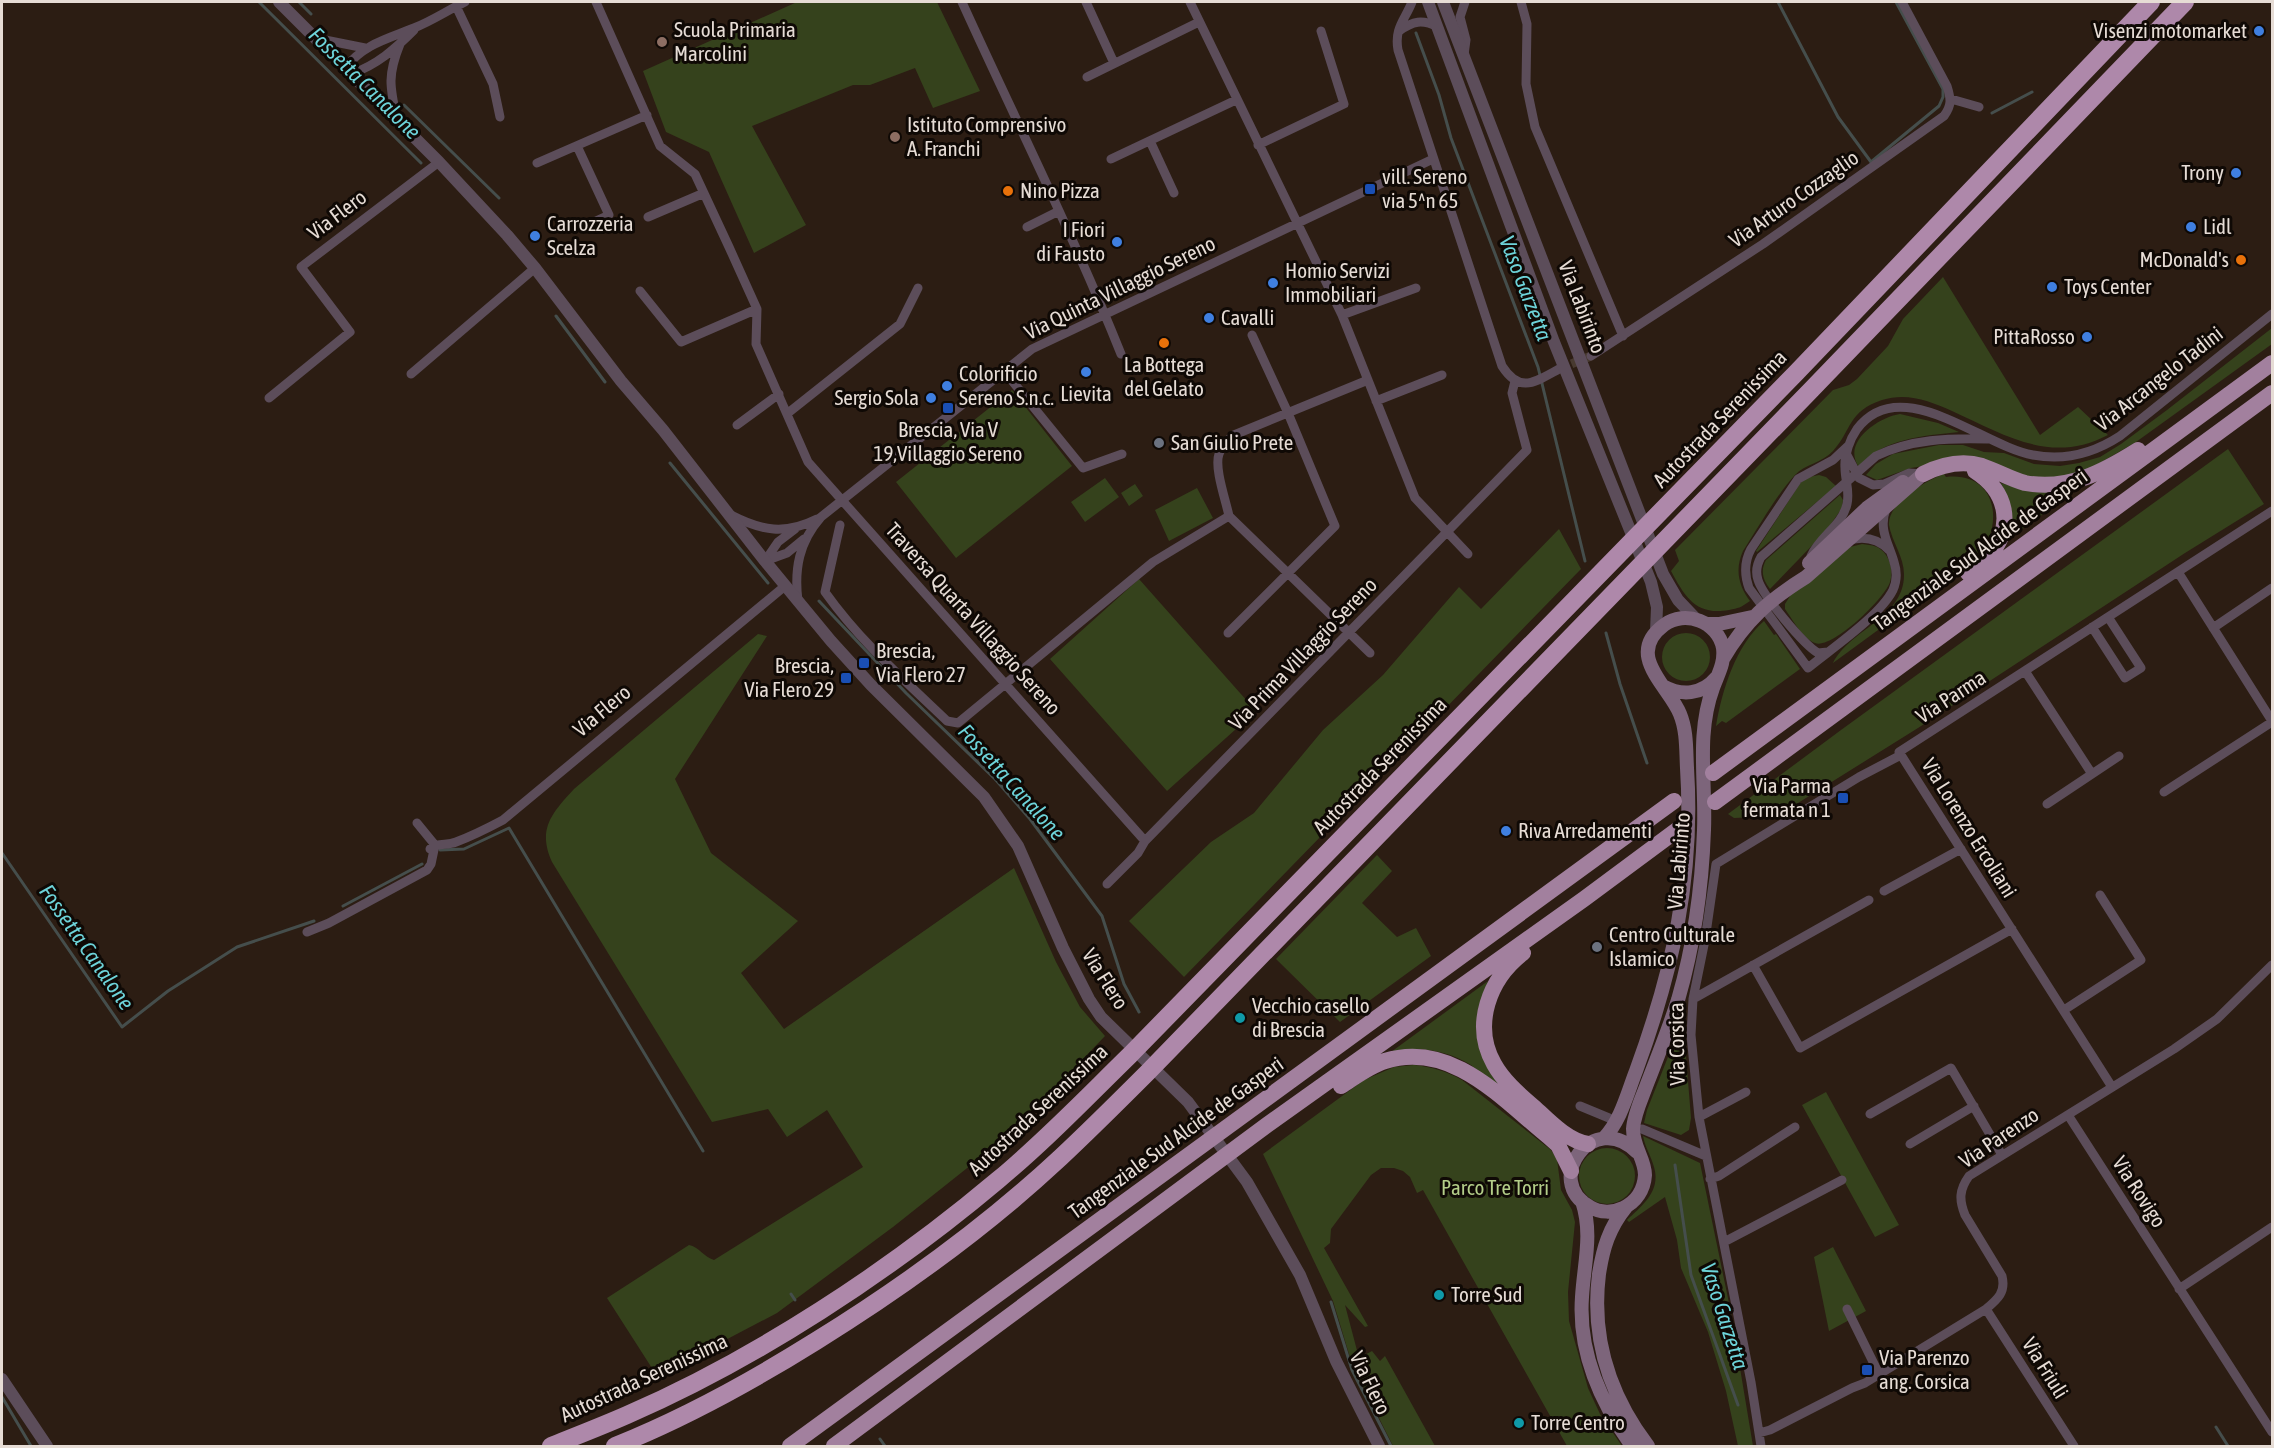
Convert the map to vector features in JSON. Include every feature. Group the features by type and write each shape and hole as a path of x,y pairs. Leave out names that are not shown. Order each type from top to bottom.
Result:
{"highway":[{"name":"Autostrada Serenissima","path":"551,1446 628,1415 756,1349 861,1284 908,1251 999,1180 1130,1055 1796,373 2151,2"},
{"path":"615,1446 707,1404 773,1368 877,1303 970,1234 1060,1159 1148,1072 1821,380 2185,2"},
{"name":"Tangenziale Sud Alcide de Gasperi","path":"1713,773 2272,363"},
{"path":"1714,802 2272,393"},
{"path":"1923,474 1947,465 1979,465 2027,483 2061,483 2096,474 2153,440 2174,436"},
{"path":"1916,624 1948,588 1985,560 1994,549 2000,536 2004,515 1999,494 1991,482 1967,465"},
{"name":"Tangenziale Sud Alcide de Gasperi","path":"790,1446 1674,801"},
{"name":"Tangenziale Sud Alcide de Gasperi","path":"834,1446 1267,1125 1677,830"},
{"path":"1584,899 1553,931 1503,972 1491,989 1484,1023 1485,1036 1493,1062 1510,1084 1551,1123 1578,1142 1596,1141"},
{"path":"1267,1125 1298,1116 1364,1071 1384,1061 1421,1057 1454,1065 1480,1082 1558,1145 1571,1171"}],"main road":[{"path":"1723,659 1754,615 1806,577 1923,474"},
{"path":"1784,591 1847,525 1875,501 1904,482 1923,474"},
{"path":"1656,632 1674,620 1719,624 1754,615"},
{"name":"Via Labirinto","path":"1636,1127 1681,988 1692,939 1702,868 1704,724 1708,701 1723,659 1720,639 1702,622"},
{"name":"Via Labirinto","path":"1571,1171 1577,1155 1596,1141 1614,1120 1655,1016 1677,938 1686,859 1688,790 1686,740 1684,725 1678,709 1653,673 1648,657 1656,632"},
{"path":"1658,680 1672,690 1689,693 1706,687 1718,674"},
{"path":"1636,1127 1637,1152 1644,1168 1645,1178 1639,1195 1626,1207 1611,1228 1605,1244 1597,1297 1597,1323 1600,1348 1610,1377 1624,1410 1648,1446"},
{"path":"1596,1141 1625,1142 1637,1152"},
{"path":"1571,1171 1573,1187 1582,1201 1588,1236 1581,1300 1586,1349 1593,1373 1607,1405 1632,1446"},
{"path":"1582,1201 1598,1211 1608,1212 1626,1207"}],"street":[{"name":"Via Flero","path":"279,2 439,162 535,268 621,381 663,430 798,602 871,685 965,776 997,814 1018,846 1079,982 1101,1017 1178,1091 1247,1182 1300,1275 1336,1361 1379,1446"},
{"path":"348,71 355,55 365,48 416,28 465,2"},
{"name":"Traversa Quarta Villaggio Sereno","path":"596,2 660,146 695,174 758,309 756,344 808,462 1007,683 1145,841"},
{"path":"962,2 1059,211 1121,354"},
{"path":"1086,2 1114,63"},
{"path":"1190,2 1258,145 1299,222 1342,315 1415,498 1468,554"},
{"path":"1412,2 1401,20 1397,40 1398,50 1502,366 1515,381 1524,383 1535,382 1559,369"},
{"name":"Via Labirinto","path":"1428,2 1554,342 1656,598 1658,615 1656,632"},
{"name":"Via Labirinto","path":"1443,2 1663,574 1678,600 1702,622"},
{"path":"1464,57 1466,40 1460,17 1465,2"},
{"path":"1521,2 1527,24 1526,84 1535,127 1623,336"},
{"path":"1902,2 1947,86 1951,99 1979,107"},
{"path":"456,6 493,84 500,117"},
{"path":"1088,77 1199,21"},
{"path":"1399,31 1415,21 1425,21 1438,27"},
{"path":"348,71 368,68 400,45 416,28"},
{"path":"1258,145 1344,104 1321,31"},
{"path":"315,38 365,48"},
{"path":"397,120 390,91 391,66 400,45"},
{"name":"Via Arturo Cozzaglio","path":"1591,356 1763,244 1944,116 1950,109 1951,99"},
{"path":"1111,159 1236,100"},
{"path":"537,163 647,115"},
{"path":"1150,141 1174,193"},
{"path":"577,146 609,215 585,226"},
{"name":"Via Quinta Villaggio Sereno","path":"765,561 787,554 806,537 821,517 842,499 1032,349 1433,159"},
{"name":"Via Flero","path":"269,398 350,332 301,267 439,162"},
{"path":"648,217 704,193"},
{"path":"1027,227 1059,211"},
{"path":"411,374 535,268"},
{"path":"788,413 900,324 918,288"},
{"path":"1342,315 1416,288"},
{"path":"640,291 681,342 758,309"},
{"name":"Via Arcangelo Tadini","path":"1849,472 1847,456 1855,433 1867,419 1883,410 1902,407 1937,414 2015,451 2051,457 2078,455 2104,446 2120,436 2272,314"},
{"path":"1228,633 1335,526 1288,413 1252,336"},
{"path":"1004,371 1083,468 1122,454"},
{"path":"1376,401 1442,375"},
{"path":"1368,380 1234,435 1223,446 1218,456 1218,467 1229,516 1370,653"},
{"name":"Via Prima Villaggio Sereno","path":"1107,884 1138,853 1145,841 1527,450 1512,393 1515,381"},
{"path":"737,425 779,394"},
{"name":"Via Arcangelo Tadini","path":"1828,652 1818,653 1805,643 1763,589 1756,573 1761,556 1876,456 1897,447 1942,439 1990,439"},
{"name":"Via Arcangelo Tadini","path":"1850,444 1833,460 1798,479 1751,549 1746,562 1745,575 1749,588 1808,668 1876,611 1893,590 1896,573 1882,523 1888,504"},
{"path":"1849,472 1861,480 1879,485 1909,473 1923,474"},
{"path":"1806,566 1813,552 1844,513 1849,490 1849,472"},
{"name":"Via Quinta Villaggio Sereno","path":"726,512 767,530 797,528"},
{"name":"Via Parma","path":"1901,755 1899,752 2272,512"},
{"path":"840,525 825,592 843,617 947,721 958,723 1153,562 1229,516"},
{"name":"Via Quinta Villaggio Sereno","path":"765,561 778,542 797,528 821,517"},
{"name":"Via Quinta Villaggio Sereno","path":"798,602 797,567 806,537"},
{"path":"1848,541 1860,538 1873,539 1889,550"},
{"path":"2164,792 2272,721 2178,573"},
{"name":"Via Flero","path":"432,847 457,842 503,820 785,586"},
{"path":"2213,628 2272,588"},
{"path":"2092,627 2125,678 2141,668 2108,617"},
{"path":"2025,671 2092,774"},
{"name":"Via Lorenzo Ercoliani","path":"1716,864 1859,777 1901,755 2112,1087"},
{"path":"2046,804 2120,756"},
{"path":"308,932 427,870 431,864 432,847 417,823"},
{"path":"1884,891 1961,849"},
{"name":"Via Corsica","path":"1716,864 1705,940 1693,999 1691,1035 1699,1117 1761,1446"},
{"path":"2064,1010 2141,960 2100,896"},
{"path":"1693,999 1869,900"},
{"path":"1753,965 1800,1048 2012,930"},
{"name":"Via Parenzo","path":"1759,1433 1770,1430 1879,1374 1986,1309 2003,1292 2004,1284 2002,1276 1965,1215 1960,1193 1969,1176 2174,1049 2217,1019 2272,965"},
{"path":"1870,1114 1951,1068 2002,1155"},
{"path":"1699,1117 1746,1092"},
{"path":"1580,1106 1614,1120"},
{"path":"1910,1144 1974,1106"},
{"name":"Via Rovigo","path":"2068,1115 2272,1432"},
{"path":"1636,1127 1706,1156"},
{"path":"1710,1179 1719,1176 1795,1127"},
{"path":"1724,1242 1842,1180"},
{"path":"2179,1289 2272,1227"},
{"path":"1847,1309 1879,1374"},
{"name":"Via Friuli","path":"1986,1309 2074,1446"},
{"path":"2,1379 47,1446"}],"green space":[{"path":"797,2 937,2 980,91 933,108 915,68 870,85 853,85 752,126 806,225 754,253 709,152 666,132 643,71"},
{"path":"1943,277 2040,435 2078,407 2108,435 2087,444 2048,447 2010,437 1927,401 1900,397 1871,404 1857,415 1829,455 1795,475 1781,492 1743,551 1739,564 1739,577 1750,601 1737,608 1718,611 1708,610 1693,602 1681,589 1671,571 1679,561 1675,550 1833,390 1849,385 1857,379 1888,346 1903,319"},
{"path":"2272,328 2272,344 2136,442 2091,468 2057,479 1923,466 1877,480 1866,475 1876,464 1893,454 1939,445 1963,445 1984,452 2004,453 2034,464 2060,466 2100,457 2167,410"},
{"path":"1012,390 1072,466 956,558 896,482"},
{"path":"1900,414 1938,423 1959,432 1918,437 1892,444 1869,457 1859,467 1855,458 1855,449 1865,432 1882,420"},
{"path":"2228,449 2264,504 2185,553 1918,728 1782,813 1734,818 1728,814 1841,730"},
{"path":"1944,474 1946,477 1963,478 1977,483 1986,492 1992,504 1993,518 1991,532 1985,546 1975,559 1833,663 1851,641 1886,612 1896,601 1902,589 1903,568 1889,525 1894,509 1919,487"},
{"path":"1819,475 1826,477 1836,486 1757,552 1801,482"},
{"path":"1105,478 1119,497 1085,522 1071,502"},
{"path":"2001,483 2038,491 2076,490 2006,541 2008,498"},
{"path":"1135,484 1143,496 1129,506 1121,493"},
{"path":"1197,488 1213,518 1169,541 1155,510"},
{"path":"1840,495 1843,500 1842,508 1826,531 1770,589 1763,575 1766,560"},
{"path":"1559,529 1581,569 1184,977 1129,921 1211,842 1254,813 1323,730 1383,675 1459,587 1481,609"},
{"path":"1862,544 1878,548 1886,555 1891,575 1886,590 1869,610 1845,631 1823,643 1810,641 1785,609 1785,604 1792,593 1850,547"},
{"path":"1139,579 1256,711 1167,791 1050,659"},
{"path":"1764,621 1800,669 1726,723 1722,721 1716,726 1726,683 1738,655 1754,631"},
{"path":"1681,633 1691,633 1703,640 1710,652 1710,662 1703,674 1691,681 1681,681 1666,670 1662,662 1662,652 1673,637"},
{"path":"758,634 767,636 675,779 711,853 798,921 741,973 784,1029 1014,868 1056,962 1080,1007 1105,1036 1015,1130 893,1227 777,1313 657,1376 607,1298 689,1245 714,1260 863,1167 827,1110 787,1137 768,1109 712,1122 552,862 546,840 547,831 553,814 574,789"},
{"path":"1377,855 1392,871 1362,903 1397,937 1416,928 1431,956 1340,1022 1276,959"},
{"path":"1488,981 1483,994 1478,1026 1537,1119 1462,1060 1432,1051 1412,1049 1391,1052"},
{"path":"1683,1019 1691,1118 1689,1130 1681,1135 1644,1123"},
{"name":"Parco Tre Torri","path":"1414,1065 1439,1070 1462,1080 1551,1150 1557,1159 1561,1190 1572,1210 1575,1222 1568,1292 1569,1321 1588,1388 1600,1414 1622,1446 1567,1446 1423,1190 1417,1193 1410,1177 1403,1171 1381,1168 1371,1175 1331,1229 1330,1243 1324,1248 1368,1326 1365,1327 1345,1305 1359,1358 1372,1351 1380,1361 1385,1356 1435,1446 1393,1446 1352,1364 1333,1301 1263,1154 1364,1080 1394,1067"},
{"path":"1826,1092 1899,1225 1875,1237 1802,1105"},
{"path":"1643,1136 1700,1163 1730,1308 1753,1446 1738,1446 1726,1391 1708,1332 1681,1268 1677,1240 1665,1197 1629,1222 1627,1220 1649,1197 1655,1183 1654,1167"},
{"path":"1602,1148 1612,1148 1627,1156 1633,1165 1635,1176 1633,1187 1627,1196 1612,1204 1602,1204 1591,1199 1584,1192 1579,1181 1579,1171 1584,1160 1591,1153"},
{"path":"1833,1247 1866,1311 1829,1331 1814,1257"}],"waterway":[{"name":"Fossetta Canalone","path":"259,2 421,163"},
{"name":"Fossetta Canalone","path":"299,2 311,14"},
{"path":"1778,2 1838,117 1871,162 1939,106 1943,97 1943,89 1896,2"},
{"name":"Vaso Garzetta","path":"1416,33 1439,95 1451,138 1538,367 1585,561"},
{"path":"1992,113 2032,92"},
{"name":"Fossetta Canalone","path":"404,105 499,198"},
{"name":"Fossetta Canalone","path":"556,316 605,382"},
{"name":"Fossetta Canalone","path":"670,463 768,583"},
{"name":"Fossetta Canalone","path":"819,601 906,693 995,779 1030,819 1102,916 1124,984 1139,1012"},
{"name":"Vaso Garzetta","path":"1606,633 1620,684 1647,763"},
{"name":"Fossetta Canalone","path":"440,850 464,849 509,828 703,1151"},
{"name":"Fossetta Canalone","path":"2,853 122,1027 168,991 237,947 314,921"},
{"name":"Fossetta Canalone","path":"343,906 422,864"},
{"name":"Vaso Garzetta","path":"1675,1165 1691,1275 1738,1405"},
{"name":"Fossetta Canalone","path":"791,1294 795,1300"},
{"name":"Fossetta Canalone","path":"1331,1302 1352,1370 1391,1446"},
{"path":"2,1397 31,1446"},
{"path":"2216,1427 2228,1446"},
{"name":"Fossetta Canalone","path":"880,1439 885,1446"}],"tunnel":[{"path":"1559,369 1591,356"}],"place":[{"name":"Visenzi motomarket","path":"2259,31"},
{"name":"Scuola Primaria Marcolini","path":"662,42"},
{"name":"Istituto Comprensivo A. Franchi","path":"895,137"},
{"name":"Trony","path":"2236,173"},
{"name":"vill. Sereno via 5^n 65","path":"1370,189"},
{"name":"Nino Pizza","path":"1008,191"},
{"name":"Lidl","path":"2191,227"},
{"name":"Carrozzeria Scelza","path":"535,236"},
{"name":"I Fiori di Fausto","path":"1117,242"},
{"name":"McDonald's","path":"2241,260"},
{"name":"Homio Servizi Immobiliari","path":"1273,283"},
{"name":"Toys Center","path":"2052,287"},
{"name":"Cavalli","path":"1209,318"},
{"name":"PittaRosso","path":"2087,337"},
{"name":"La Bottega del Gelato","path":"1164,343"},
{"name":"Lievita","path":"1086,372"},
{"name":"Colorificio Sereno S.n.c.","path":"947,386"},
{"name":"Sergio Sola","path":"931,398"},
{"name":"Brescia, Via V 19,Villaggio Sereno","path":"948,408"},
{"name":"San Giulio Prete","path":"1159,443"},
{"name":"Brescia, Via Flero 27","path":"864,663"},
{"name":"Brescia, Via Flero 29","path":"846,678"},
{"name":"Via Parma fermata n 1","path":"1843,798"},
{"name":"Riva Arredamenti","path":"1506,831"},
{"name":"Centro Culturale Islamico","path":"1597,947"},
{"name":"Vecchio casello di Brescia","path":"1240,1018"},
{"name":"Torre Sud","path":"1439,1295"},
{"name":"Via Parenzo ang. Corsica","path":"1867,1370"},
{"name":"Torre Centro","path":"1519,1423"}]}
